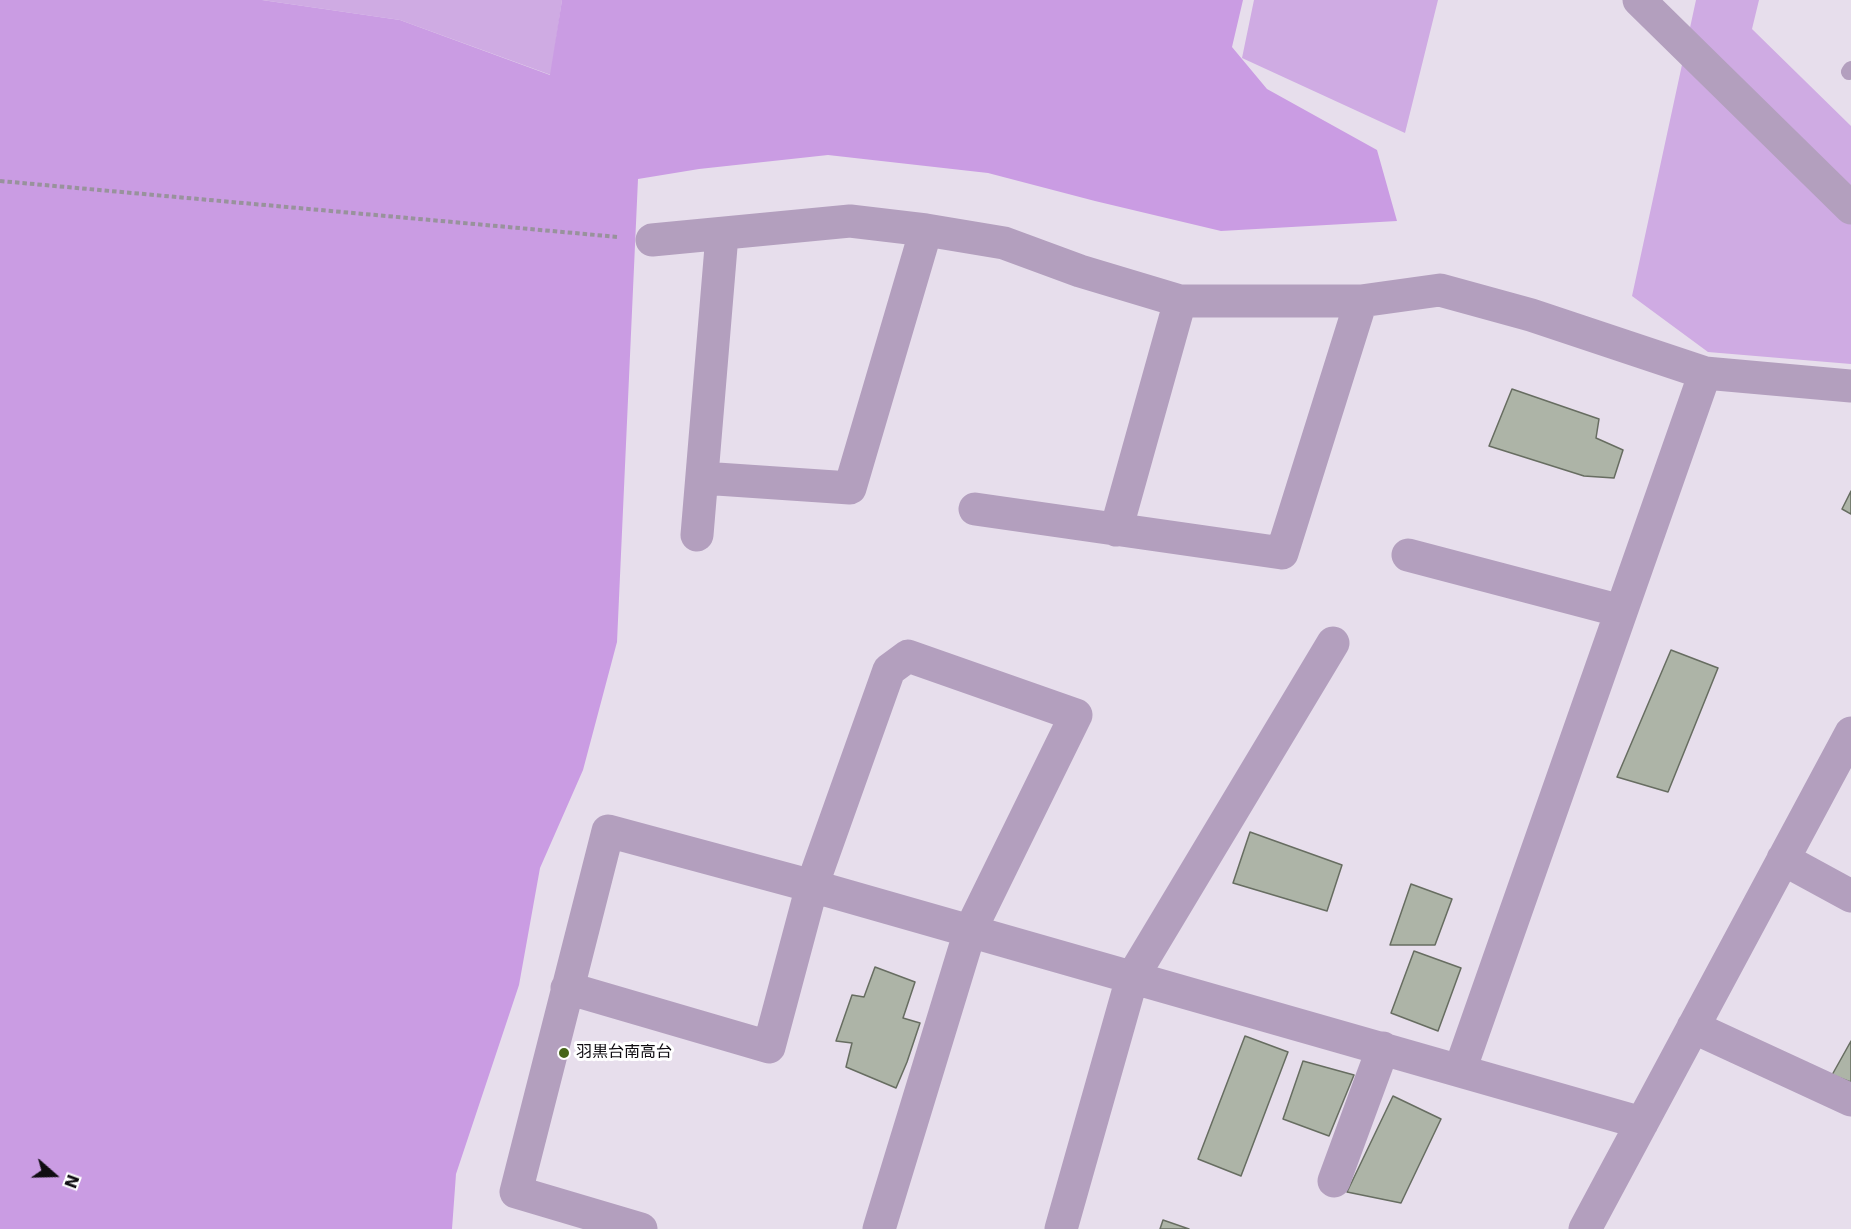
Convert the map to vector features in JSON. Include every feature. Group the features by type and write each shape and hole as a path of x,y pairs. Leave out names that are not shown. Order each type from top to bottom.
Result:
{"street":[{"path":"1639,0 1851,208"},
{"path":"652,240 850,221 926,230 1004,243 1080,270 1180,301 1361,301 1440,290 1531,315 1705,373 1851,386"},
{"path":"702,478 850,488 926,230"},
{"path":"697,535 722,235"},
{"path":"1116,530 1180,301"},
{"path":"975,509 1282,553 1361,301"},
{"path":"1460,1070 1705,373"},
{"path":"1408,555 1621,611"},
{"path":"1061,1229 1132,978 1333,643"},
{"path":"567,988 769,1047 812,886 889,669 908,656 1076,715 970,931 879,1229"},
{"path":"1586,1229 1851,733"},
{"path":"641,1229 573,1219 516,1192 608,831 812,886 1641,1123"},
{"path":"1783,859 1851,896"},
{"path":"1692,1027 1851,1100"},
{"path":"1334,1181 1383,1048"}],"path":[{"path":"0,181 652,240"}],"shaded area":[{"path":"0,0 262,0 400,20 550,75 562,0 1243,0 1232,47 1267,89 1377,150 1397,221 1221,231 988,173 828,155 699,169 638,179 617,642 583,770 540,868 519,985 456,1174 452,1229 0,1229"},
{"path":"262,0 562,0 551,75 400,20"},
{"path":"1254,0 1438,0 1405,133 1242,58"},
{"path":"1696,0 1759,0 1752,29 1851,126 1851,364 1708,352 1632,296"}],"building":[{"path":"1512,389 1599,419 1596,438 1623,450 1614,478 1584,476 1489,446"},
{"path":"1851,491 1851,514 1842,509"},
{"path":"1671,650 1718,668 1668,792 1617,777"},
{"path":"1250,832 1342,865 1327,911 1233,883"},
{"path":"1411,884 1452,899 1435,945 1390,945"},
{"path":"1414,951 1461,968 1438,1031 1391,1013"},
{"path":"875,967 915,982 903,1018 920,1023 896,1088 846,1067 852,1043 836,1041 852,995 864,997"},
{"path":"1245,1036 1288,1052 1241,1176 1198,1159"},
{"path":"1851,1041 1851,1082 1832,1075"},
{"path":"1303,1061 1354,1075 1329,1136 1283,1119"},
{"path":"1393,1096 1441,1119 1401,1203 1347,1192"},
{"path":"1163,1220 1189,1229 1160,1229"}],"place":[{"name":"羽黒台南高台","path":"564,1053"}]}
